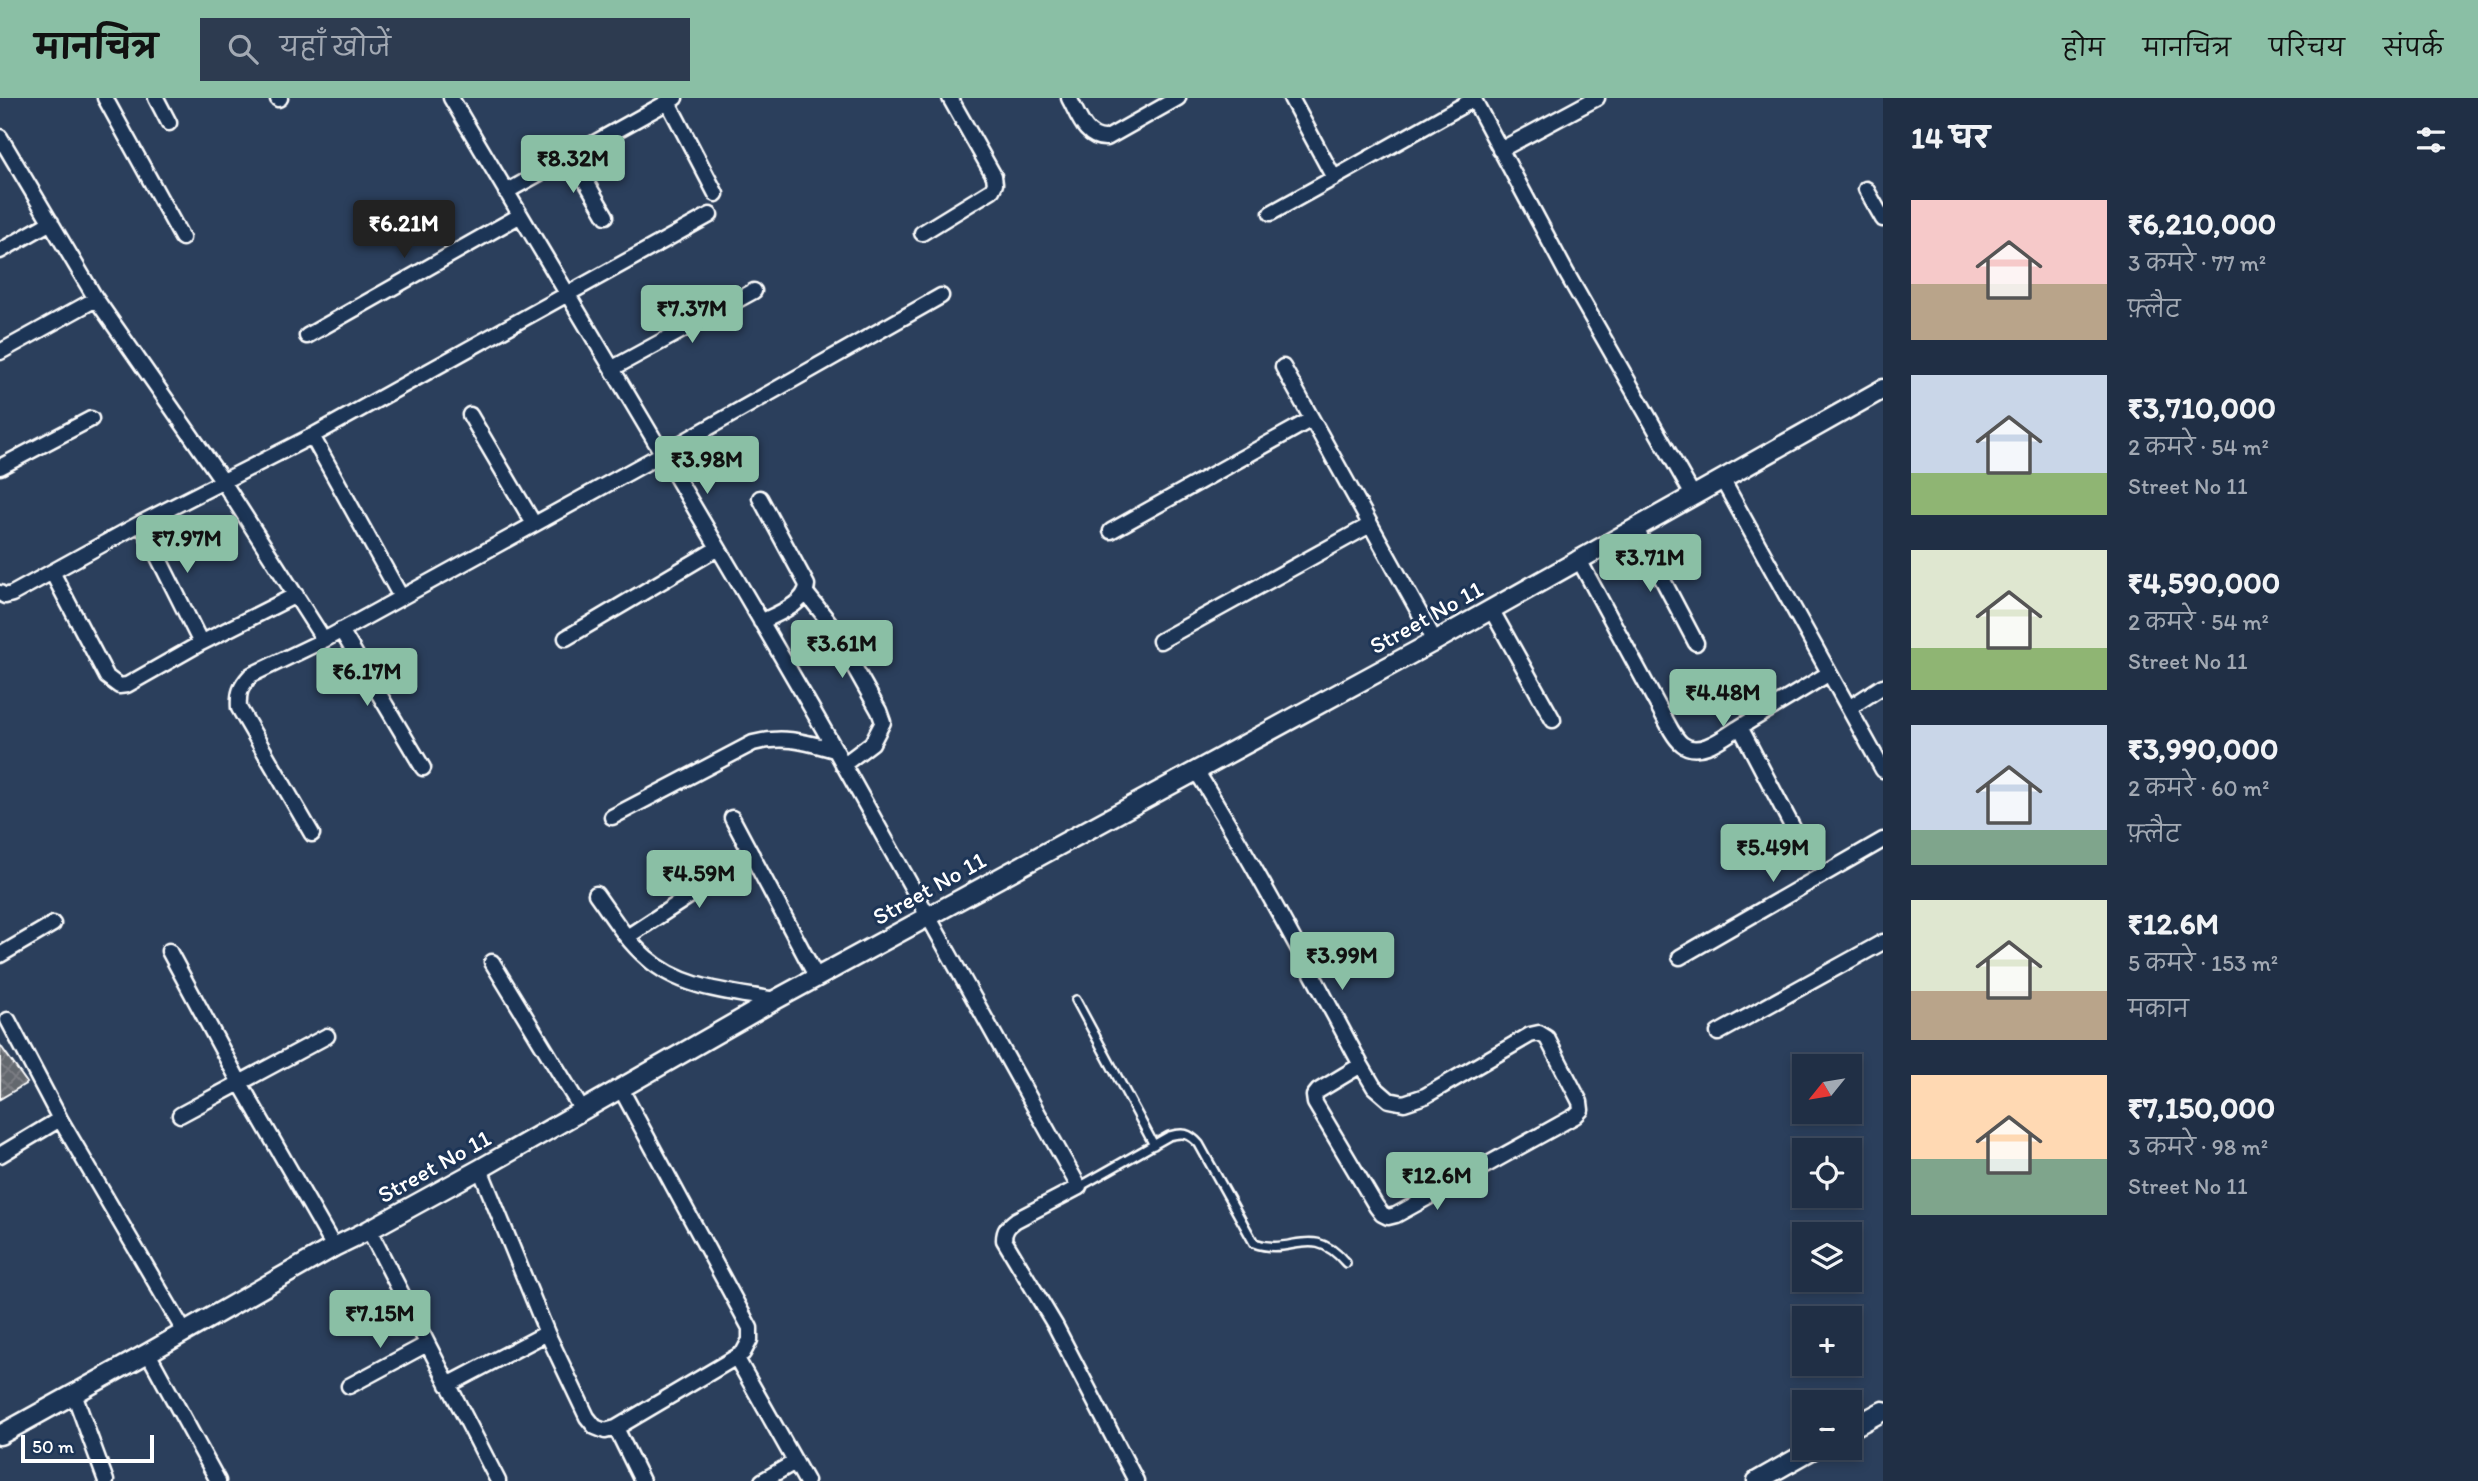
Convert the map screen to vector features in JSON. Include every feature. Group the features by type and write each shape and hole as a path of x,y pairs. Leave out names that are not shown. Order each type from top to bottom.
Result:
{"street":[{"path":"105,98 182,239"},
{"path":"156,98 169,123"},
{"path":"451,98 566,295 613,368 835,750 1079,1187 1016,1220 1008,1226 1004,1240 1055,1325 1136,1481"},
{"path":"922,233 992,190 995,184 994,176 950,98"},
{"path":"1069,98 1085,128 1091,136 1099,139 1107,138 1178,98"},
{"path":"1291,98 1334,178"},
{"path":"1500,150 1597,98"},
{"path":"1271,213 1473,99 1567,274 1694,497"},
{"path":"506,192 671,100 716,194"},
{"path":"0,137 96,299 222,480 324,639"},
{"path":"571,156 606,216"},
{"path":"1866,189 1883,219"},
{"path":"0,593 5,596 12,594 222,480 312,436 710,215"},
{"path":"307,335 519,216"},
{"path":"0,251 51,222"},
{"path":"613,368 754,291"},
{"path":"312,834 239,708 238,695 242,685 251,676 341,630 662,454 941,296"},
{"path":"0,352 96,299"},
{"path":"1283,367 1435,641"},
{"name":"Street No 11","path":"0,1435 334,1247 480,1169 775,1000 1435,641 1578,558 1694,497 1883,389"},
{"path":"470,415 534,524"},
{"path":"0,467 91,419"},
{"path":"1111,531 1311,419"},
{"path":"312,436 401,597"},
{"path":"1722,479 1883,770"},
{"path":"760,498 807,585 806,593 801,599 761,622"},
{"path":"141,523 201,643"},
{"path":"1160,640 1370,525"},
{"path":"1635,527 1696,643"},
{"path":"566,638 718,548"},
{"path":"1578,558 1671,730 1682,745 1693,750 1706,747 1828,674"},
{"path":"51,572 107,677 119,686 127,685 201,643 296,595"},
{"path":"806,593 829,622 879,710 883,722 872,743 843,765"},
{"path":"1491,610 1553,720"},
{"path":"341,630 423,768"},
{"path":"1849,708 1883,686"},
{"path":"1740,727 1794,830"},
{"path":"612,817 754,743 773,738 792,739 835,750"},
{"path":"1197,772 1285,922 1374,1087 1389,1100 1404,1102 1425,1096 1530,1035 1539,1033 1547,1038 1580,1102 1581,1110 1575,1116 1388,1217 1376,1206 1315,1103 1314,1097 1318,1091 1361,1065"},
{"path":"732,818 817,978"},
{"path":"1680,957 1883,840"},
{"path":"626,937 752,855"},
{"path":"596,894 626,937 647,959 670,975 694,984 775,1000"},
{"path":"0,955 53,924"},
{"path":"1718,1034 1883,942"},
{"path":"169,951 240,1083 334,1247"},
{"path":"492,962 582,1110"},
{"path":"8,1020 60,1119 185,1333"},
{"path":"180,1115 327,1037"},
{"path":"480,1169 547,1333 587,1417 594,1427 605,1432 616,1427 743,1353 750,1340 750,1328 621,1089"},
{"path":"0,1155 60,1119"},
{"path":"369,1230 498,1481"},
{"path":"448,1385 547,1333"},
{"path":"349,1386 427,1344"},
{"path":"148,1353 218,1481"},
{"path":"736,1357 806,1481"},
{"path":"74,1394 106,1481"},
{"path":"1862,1422 1883,1410"},
{"path":"616,1427 642,1481"},
{"path":"1757,1481 1794,1460"},
{"path":"762,1481 795,1462"}],"lane":[{"path":"1076,1000 1154,1145"},
{"path":"1079,1187 1170,1136 1182,1132 1191,1135 1199,1144 1254,1243 1264,1247 1306,1241 1323,1243 1337,1252 1346,1263"}],"building":[{"path":"0,1045 27,1083 0,1099"}]}
